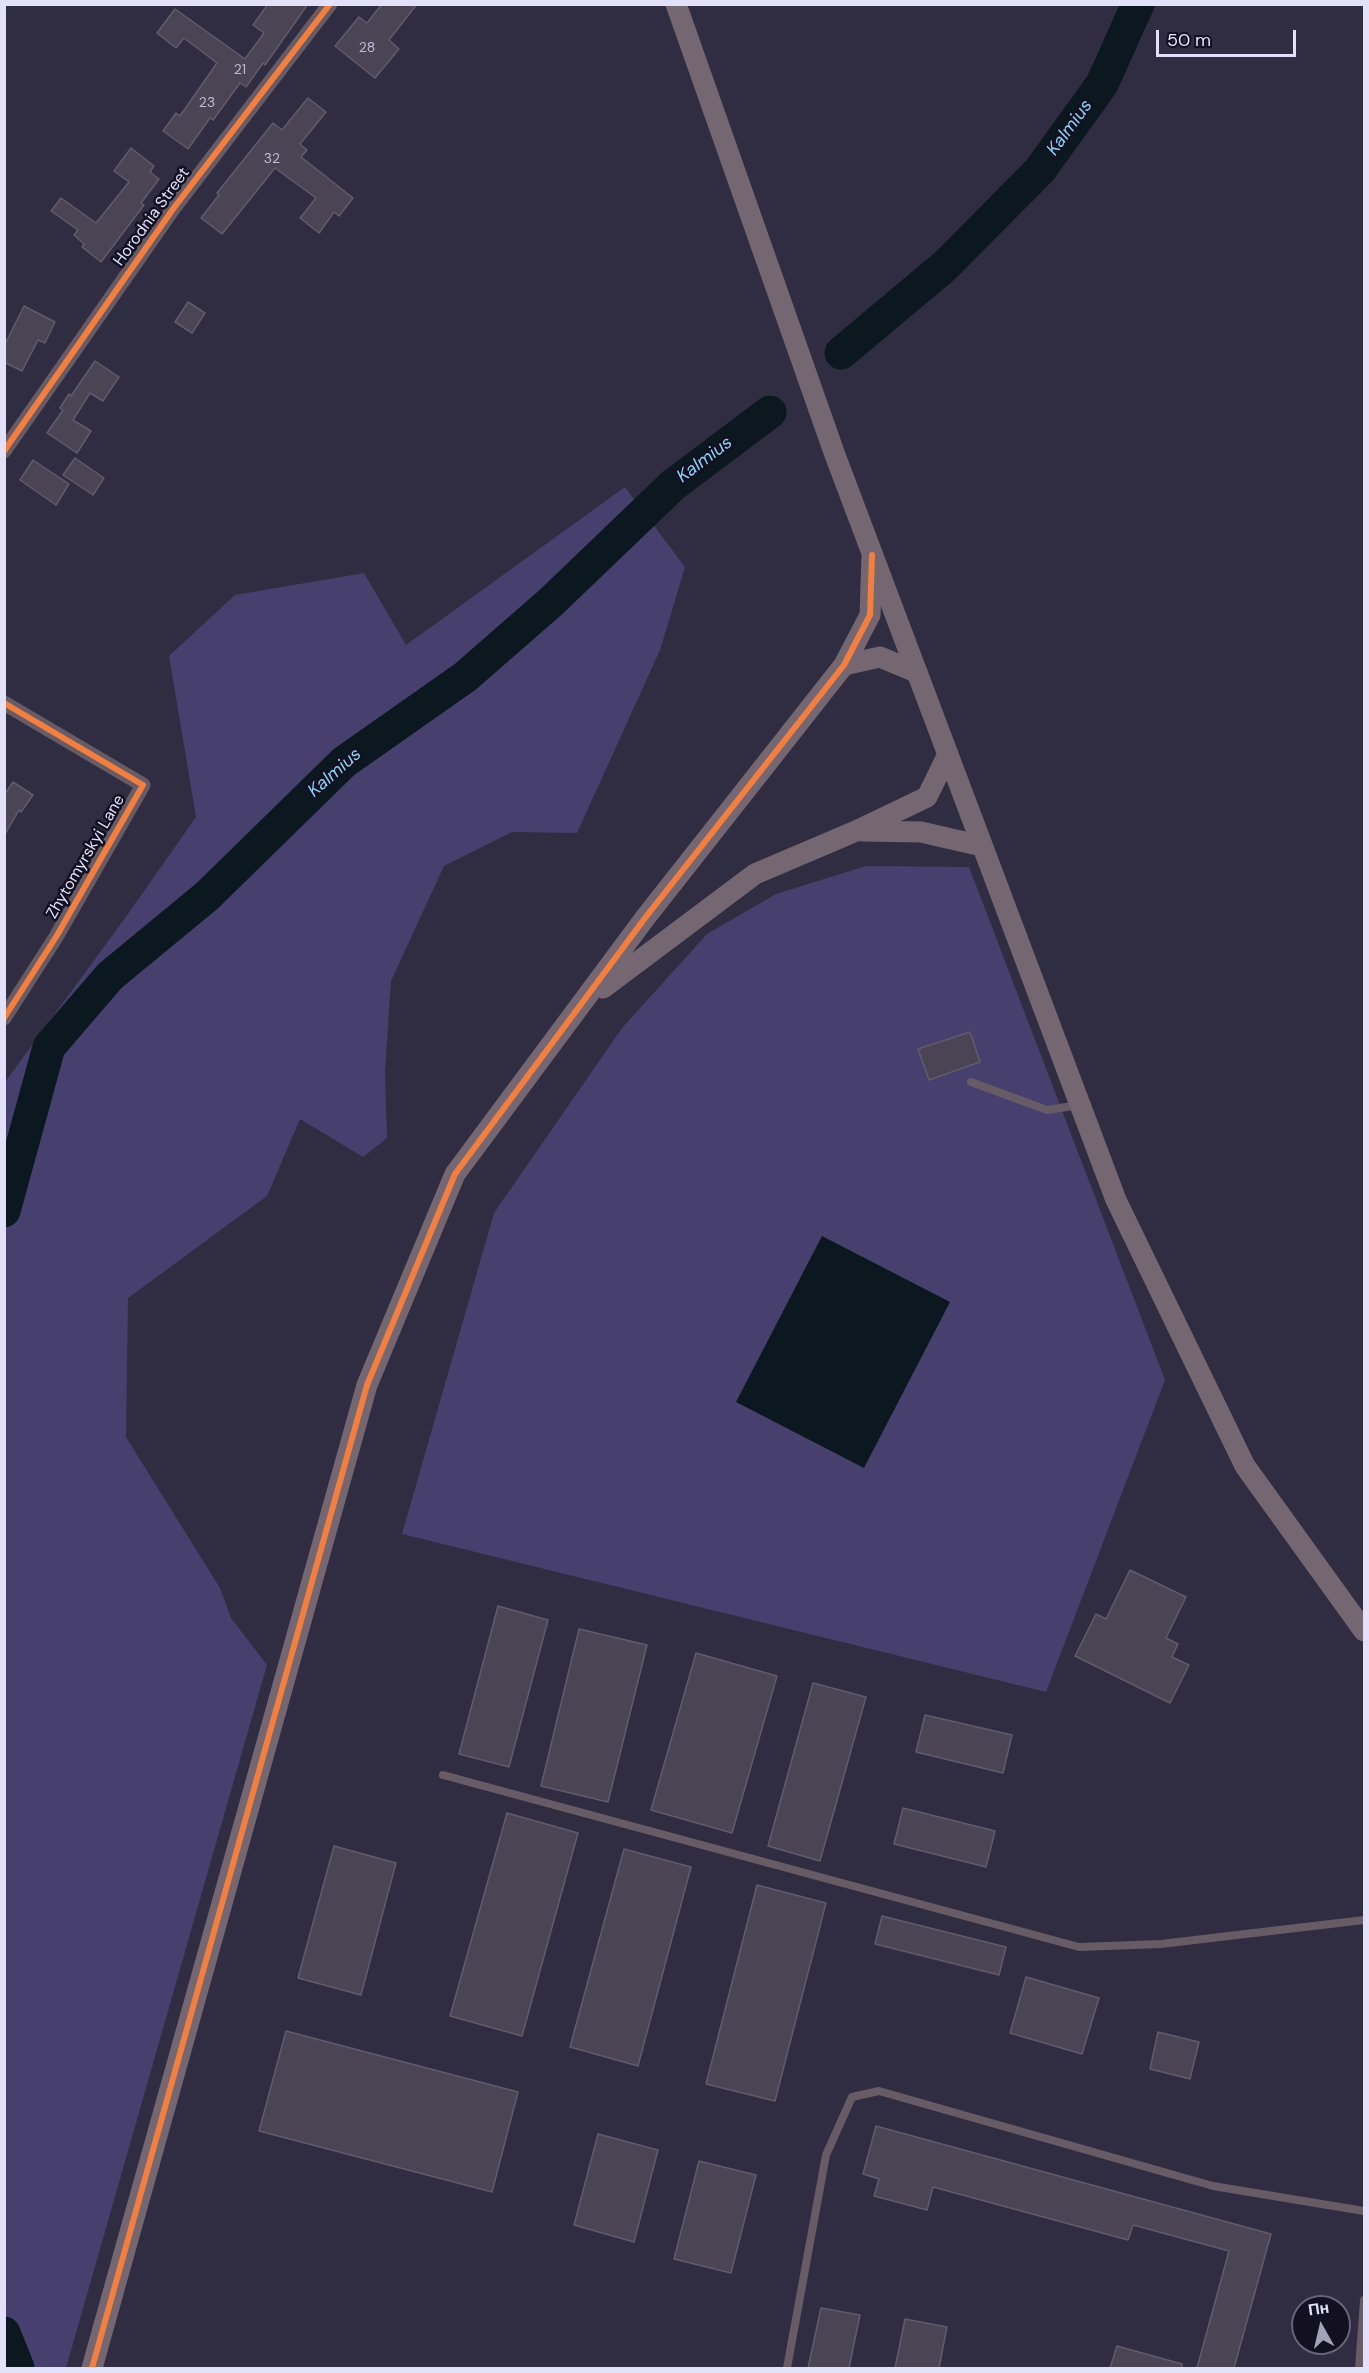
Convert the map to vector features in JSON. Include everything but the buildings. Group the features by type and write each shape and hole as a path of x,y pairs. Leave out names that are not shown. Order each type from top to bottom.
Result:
{"street":[{"name":"Horodnia Street","path":"4,451 173,209 330,4"},
{"path":"676,4 769,272 872,555 1116,1200 1245,1466 1365,1631"},
{"path":"92,2368 367,1385 455,1174 645,918 844,665 870,615 872,555"},
{"path":"844,665 880,657 916,672"},
{"name":"Zhytomyrskyi Lane","path":"4,703 143,785 56,937 4,1018"},
{"path":"585,1001 755,874 856,831 927,797 948,754"},
{"path":"856,831 921,832 982,846"}],"lane":[{"path":"971,1082 1047,1110 1080,1105"},
{"path":"443,1775 1079,1947 1161,1944 1365,1920"},
{"path":"787,2368 826,2155 852,2097 879,2091 1213,2186 1365,2211"},
{"path":"1359,2368 1365,2300"}],"shaded area":[{"path":"625,487 685,567 660,650 577,833 512,832 444,866 391,981 385,1073 387,1138 363,1157 300,1119 267,1196 128,1298 126,1437 220,1588 231,1618 267,1665 66,2368 5,2368 5,1082 196,817 169,656 235,595 364,573 406,645"},
{"path":"866,866 969,867 1165,1380 1046,1692 402,1534 494,1213 622,1028 707,934 776,894"},
{"path":"822,1236 950,1302 864,1468 736,1402"}],"waterway":[{"name":"Kalmius","path":"841,353 946,265 1040,170 1102,84 1138,4"},
{"name":"Kalmius","path":"4,1211 49,1047 110,976 207,896 344,762 465,677 551,602 673,485 770,412"},
{"name":"Kalmius","path":"4,2333 18,2368"}],"cycle path":[{"path":"4,451 173,209 330,4"},
{"path":"92,2368 367,1385 455,1174 645,918 844,665 870,615 872,555"},
{"path":"4,703 143,785 56,937 4,1018"}]}
